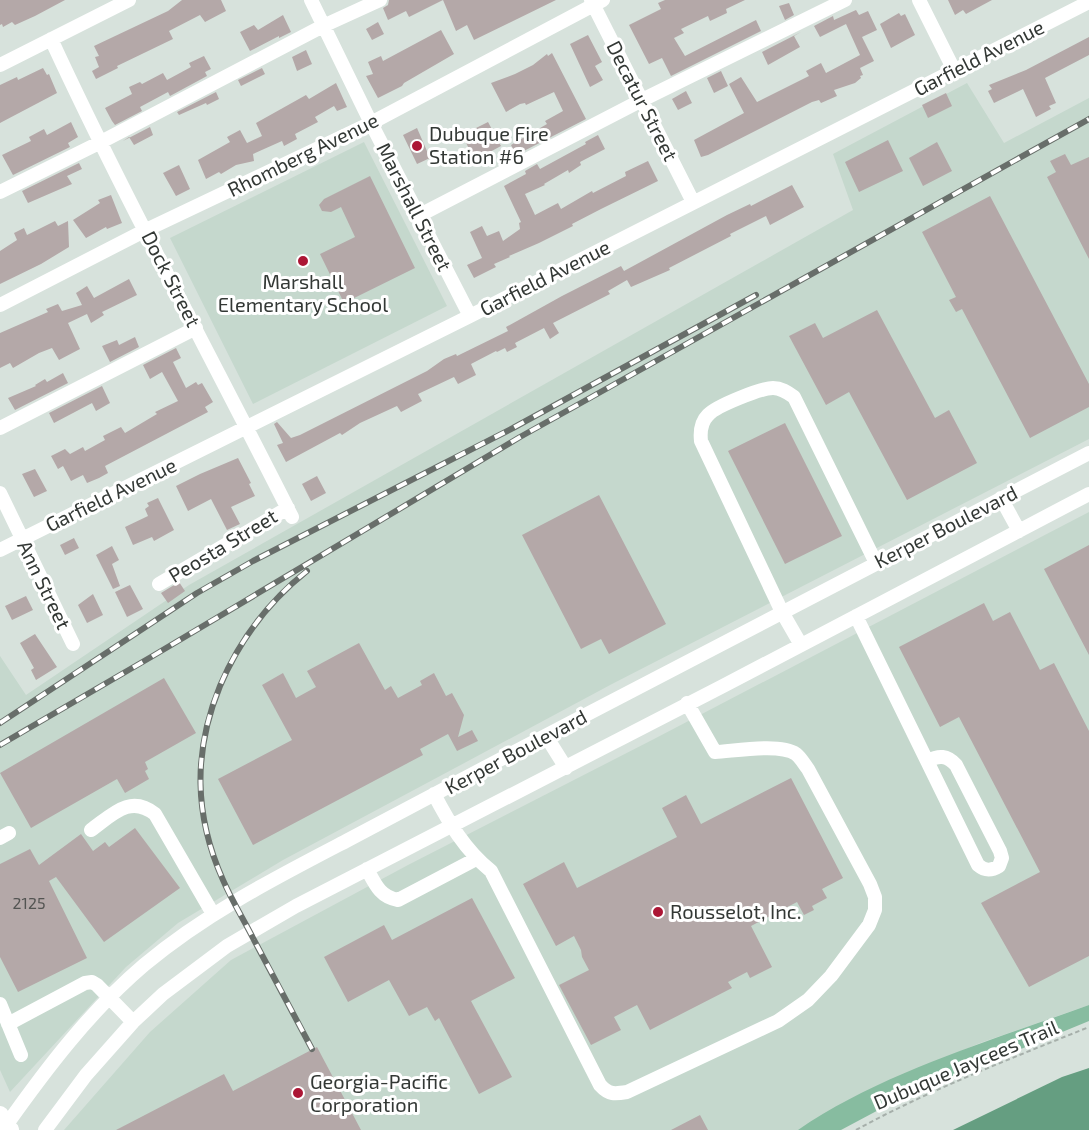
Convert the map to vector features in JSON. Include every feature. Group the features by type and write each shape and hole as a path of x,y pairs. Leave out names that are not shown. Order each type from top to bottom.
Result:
{"street":[{"path":"0,65 129,0"},
{"name":"Marshall Street","path":"311,0 322,26 470,316"},
{"path":"0,192 99,143 322,26 380,0"},
{"path":"418,216 642,100 845,0"},
{"path":"919,0 954,70"},
{"name":"Decatur Street","path":"596,2 693,202"},
{"name":"Rhomberg Avenue","path":"0,305 146,230 371,123 596,2"},
{"name":"Garfield Avenue","path":"0,550 470,316 1089,2"},
{"name":"Dock Street","path":"51,39 99,143 146,230 290,513"},
{"path":"0,428 196,328"},
{"path":"801,645 782,612 701,441 700,433 706,416 715,409 766,389 784,390 794,398 876,563"},
{"name":"Kerper Boulevard","path":"5,1125 58,1054 110,998 141,967 178,937 213,914 434,794 1089,453"},
{"name":"Ann Street","path":"0,493 73,644"},
{"name":"Kerper Boulevard","path":"45,1130 86,1075 133,1022 163,994 226,946 296,906 566,768 1089,494"},
{"path":"1001,498 1018,531"},
{"name":"Peosta Street","path":"159,584 290,513"},
{"path":"856,616 927,761 978,865 984,870 992,870 999,866 1002,858 1000,851 956,765 944,757 936,756 927,761"},
{"path":"434,794 451,826 476,859 491,871 600,1085 614,1095 627,1092 778,1021 808,999 831,976 869,925 875,910 874,897 801,759 794,753 779,749 715,752 687,703"},
{"path":"546,736 566,768"},
{"path":"91,830 123,807 136,804 146,806 155,814 213,914"},
{"path":"367,869 382,894 389,899 398,900 476,859"},
{"path":"8,1024 85,983 92,982 98,985 133,1022"},
{"path":"0,1004 21,1055"}],"path":[{"name":"Dubuque Jaycees Trail","path":"856,1130 939,1088 1089,1028"}],"shaded area":[{"path":"967,83 1004,143 1089,98 1089,439 612,684 283,860 178,923 126,967 10,1092 0,1070 0,656 26,695 189,585 853,210 833,154"},
{"name":"Marshall Elementary School","path":"364,142 447,306 253,404 170,238"},
{"path":"1089,512 1089,1005 980,1043 871,1089 798,1130 64,1130 150,1032 231,960 408,865"},
{"path":"1089,1005 1089,1021 901,1098 841,1130 798,1130 831,1109 902,1074"},
{"path":"1089,1068 1089,1130 953,1130 1062,1077"}],"building":[{"path":"0,0 65,0 15,25 12,22 3,27 2,24 0,25"},
{"path":"182,0 221,0 226,11 205,22 200,15 169,31 173,39 117,66 118,68 96,79 92,71 99,67 95,57 99,56 94,46 168,11"},
{"path":"389,0 443,0 409,17 406,11 388,20 383,8 388,5"},
{"path":"443,0 556,0 474,40 467,25 456,31"},
{"path":"665,0 745,0 726,9 727,13 710,21 708,16 681,29 684,33 674,38 685,56 756,20 761,31 671,76 662,58 649,64 629,25 661,9 658,3"},
{"path":"948,0 992,0 966,14 963,10 955,15"},
{"path":"789,3 794,15 785,20 779,6"},
{"path":"856,10 859,15 868,11 877,30 862,37 874,61 860,68 863,75 860,76 861,78 855,83 834,90 837,96 821,103 819,100 812,102 701,157 694,140 744,113 729,84 741,77 757,102 809,76 806,71 821,63 826,73 860,55 846,24 820,37 814,26 833,16 834,20"},
{"path":"899,13 901,16 905,14 915,35 891,48 880,24"},
{"path":"283,15 291,32 250,51 240,32 254,25 258,30"},
{"path":"378,22 384,34 372,40 366,29"},
{"path":"441,30 454,54 378,98 366,76 373,74 368,62 381,56 383,61"},
{"path":"801,32 794,36 800,47 768,65 762,52"},
{"path":"588,35 602,62 595,66 603,80 590,87 570,44"},
{"path":"1089,37 1089,55 1045,78 1056,103 1049,106 1051,109 1036,117 1023,89 994,103 988,91 992,89 989,85 1026,70"},
{"path":"306,50 312,64 297,71 292,57"},
{"path":"552,53 586,119 516,155 511,145 547,124 545,121 563,111 554,92 526,105 525,103 520,104 506,112 491,83 515,74"},
{"path":"204,56 211,69 205,72 207,76 170,96 168,92 140,107 142,111 115,125 112,121 105,108 132,94 129,87 140,82 142,84 163,73 167,80 191,67 189,63"},
{"path":"43,68 47,75 49,74 57,93 0,123 0,85 17,77 18,80"},
{"path":"262,68 265,74 241,86 238,80"},
{"path":"721,71 728,86 714,93 707,78"},
{"path":"336,83 347,107 337,111 334,106 315,117 318,122 295,134 297,139 284,146 282,141 253,154 254,161 236,165 221,174 219,172 206,179 198,160 230,142 227,137 240,130 247,143 262,136 256,123 306,95 309,99"},
{"path":"686,91 692,103 678,110 672,99"},
{"path":"216,92 219,99 179,115 177,112"},
{"path":"946,93 952,106 928,118 922,105"},
{"path":"71,122 78,137 68,143 70,147 13,175 2,155 31,141 29,137 44,129 47,135"},
{"path":"488,122 501,146 475,160 465,141 476,132 474,129"},
{"path":"150,127 153,135 134,145 129,138"},
{"name":"Dubuque Fire Station #6","path":"417,128 430,158 417,164 403,135"},
{"path":"598,135 605,149 580,162 581,165 569,173 568,170 545,185 525,194 535,215 558,203 561,209 592,191 593,193 626,176 625,172 648,161 658,181 572,224 573,226 509,256 494,264 496,267 474,278 467,265 482,258 470,232 482,226 487,236 499,231 503,241 520,229 519,223 521,222 504,186 526,174 525,171 537,164 540,169"},
{"path":"888,140 903,171 859,192 845,162"},
{"path":"937,142 952,171 923,186 909,158"},
{"path":"1065,154 1071,165 1089,157 1089,259 1047,177 1056,172 1050,161"},
{"path":"79,163 82,169 67,176 72,184 28,203 22,191"},
{"path":"179,165 190,189 176,196 163,173"},
{"path":"370,176 415,268 344,303 320,254 355,237 341,207 331,212 322,211 319,205 324,199"},
{"path":"792,185 804,207 770,225 766,216 669,268 670,270 631,287 627,280 608,291 610,294 553,323 559,333 550,339 544,328 515,343 517,347 507,352 505,348 496,351 471,364 476,375 458,384 454,377 418,394 422,401 401,412 397,406 286,462 277,445 283,443 274,424 277,422 291,438 300,435 427,371 444,359 456,354 457,356 508,331 506,327 621,266 624,271 727,215 750,204 751,206"},
{"path":"111,195 122,223 107,229 106,227 86,238 73,220 100,203 98,200"},
{"path":"990,196 1089,384 1089,407 1030,438 962,309 956,312 949,300 956,297 922,232"},
{"path":"55,221 58,226 68,221 69,247 0,284 0,251 17,240 14,233 24,228 27,235"},
{"path":"129,279 137,295 102,312 104,315 91,323 87,314 68,323 80,349 59,360 52,348 13,368 10,363 0,368 0,333 48,312 46,309 58,304 62,311 82,305 76,293 87,286 94,298"},
{"path":"877,310 935,418 949,410 977,463 907,500 849,392 826,405 789,336 815,323 823,338"},
{"path":"135,337 139,347 110,362 102,346 117,340 119,345"},
{"path":"176,348 181,358 173,362 186,388 196,382 198,385 202,383 213,402 205,407 208,412 105,466 108,473 99,478 87,483 83,475 71,481 63,466 58,469 51,456 65,449 70,454 83,447 85,451 105,440 103,436 121,427 125,433 157,414 155,412 178,401 162,372 150,379 143,365"},
{"path":"63,373 68,383 15,410 8,398 36,386 45,379 47,382"},
{"path":"102,386 110,403 96,411 92,403 54,423 49,413"},
{"path":"785,423 842,536 785,564 728,451"},
{"path":"238,458 255,496 231,507 240,524 227,530 211,499 188,511 176,486"},
{"path":"35,469 47,491 34,497 22,474"},
{"path":"317,476 326,493 311,501 302,484"},
{"path":"599,495 666,624 609,654 601,639 581,649 522,535"},
{"path":"158,498 174,530 154,541 152,537 133,545 125,527 148,516 145,509 149,506 147,503"},
{"path":"74,538 79,548 65,555 60,545"},
{"path":"1089,545 1089,655 1044,569"},
{"path":"112,546 119,560 112,564 120,586 113,589 96,555"},
{"path":"179,582 185,591 168,603 161,593"},
{"path":"130,585 143,609 127,617 115,592"},
{"path":"93,594 103,615 87,623 78,605"},
{"path":"26,596 33,610 12,620 5,606"},
{"path":"984,603 993,621 1010,612 1040,670 1054,663 1089,731 1089,956 1029,987 981,903 1040,872 959,717 940,727 899,647"},
{"path":"35,634 57,667 36,680 31,670 34,668 20,643"},
{"path":"359,643 385,690 391,686 398,698 422,685 420,681 434,673 446,696 452,693 464,715 458,737 472,730 478,741 457,751 448,734 420,749 423,755 253,845 218,779 292,740 262,685 283,673 296,698 316,687 307,671"},
{"path":"164,678 196,733 145,762 148,769 145,771 149,779 125,793 117,779 31,828 0,773"},
{"name":"Rousselot, Inc.","path":"791,778 843,878 822,889 827,898 812,906 814,910 804,915 797,902 751,926 772,967 750,978 747,972 728,982 732,988 650,1030 637,1005 614,1017 621,1030 591,1045 559,985 589,970 581,950 574,936 556,946 523,884 564,862 577,888 677,837 662,808 686,795 701,824"},
{"path":"135,828 180,888 104,942 56,877 49,881 87,958 18,992 0,957 0,864 30,849 39,865 81,834 93,851 105,842 109,847"},
{"path":"472,898 515,978 471,1001 512,1077 479,1094 439,1018 435,1021 427,1007 409,1016 389,980 348,1002 324,957 384,925 392,940"},
{"name":"Georgia-Pacific Corporation","path":"317,1047 361,1130 116,1130 224,1074 233,1091"},
{"path":"700,1115 708,1130 671,1130"}],"railway":[{"path":"0,745 520,437 1089,119"},
{"path":"0,723 197,593 253,561 513,428 756,295"},
{"path":"307,571 267,609 236,653 211,711 201,759 200,783 206,832 223,880 312,1049"}],"place":[{"name":"Dubuque Fire Station #6","path":"417,146"},
{"name":"Marshall Elementary School","path":"303,261"},
{"name":"Rousselot, Inc.","path":"658,912"},
{"name":"Georgia-Pacific Corporation","path":"298,1093"}]}
